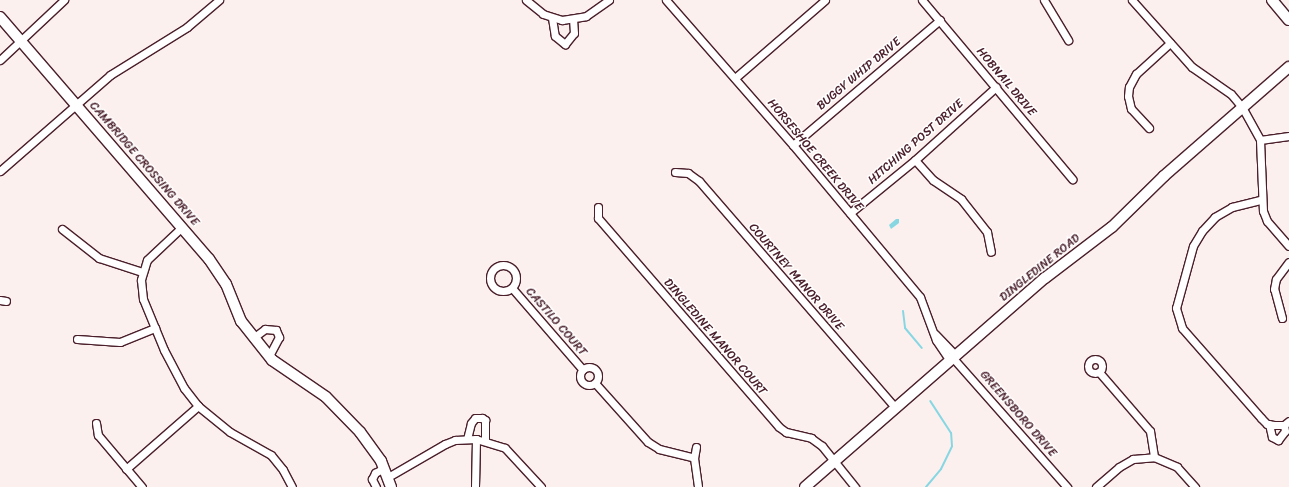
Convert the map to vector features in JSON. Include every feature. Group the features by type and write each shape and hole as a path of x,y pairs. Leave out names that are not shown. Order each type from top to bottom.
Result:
{"street":[{"path":"0,60 64,0"},
{"path":"0,171 110,75 187,27 218,0"},
{"path":"526,0 540,12 552,18 573,20 594,12 609,0"},
{"name":"HORSESHOE CREEK DRIVE","path":"666,0 793,145 920,297 933,333 952,357"},
{"path":"735,78 825,0"},
{"name":"HOBNAIL DRIVE","path":"922,0 1072,179"},
{"path":"1044,0 1068,40"},
{"path":"1132,0 1192,67 1231,94 1242,107 1260,140 1260,200 1268,221 1289,246"},
{"path":"1272,0 1289,20"},
{"name":"CAMBRIDGE CROSSING DRIVE","path":"0,17 182,227 219,272 241,321 253,338 269,356 334,403 360,432 388,481"},
{"path":"552,18 555,36 565,44 574,34 573,20"},
{"name":"BUGGY WHIP DRIVE","path":"793,145 940,20"},
{"path":"1149,128 1131,109 1128,96 1129,87 1136,74 1170,43"},
{"name":"DINGLEDINE ROAD","path":"805,487 834,463 952,357 1045,278 1112,227 1164,176 1289,67"},
{"name":"HITCHING POST DRIVE","path":"850,213 915,160 996,87"},
{"path":"1260,140 1289,136"},
{"path":"915,160 932,180 961,199 987,232 991,252"},
{"name":"COURTNEY MANOR DRIVE","path":"675,172 688,173 699,181 895,407"},
{"path":"1260,200 1232,207 1215,217 1202,231 1193,246 1176,308 1182,328 1261,418 1269,424 1272,437 1278,440 1285,431 1286,423 1269,424"},
{"name":"DINGLEDINE MANOR COURT","path":"598,207 598,218 779,427 786,432 816,442 856,487"},
{"path":"182,227 152,254 142,272 140,284 143,299 155,328 175,373 198,406 230,432 271,455 283,470 292,487"},
{"path":"62,229 99,258 142,272"},
{"path":"1282,318 1274,289 1276,279 1289,262"},
{"name":"CASTILO COURT","path":"512,288 583,370"},
{"path":"77,339 120,342 155,328"},
{"path":"253,338 265,329 276,330 279,337 269,356"},
{"name":"GREENSBORO DRIVE","path":"952,357 1067,487"},
{"name":"CASTILO COURT","path":"590,368 595,370 598,376 595,383 589,385 581,382 580,376 583,370 590,368"},
{"path":"1099,372 1150,431 1154,457"},
{"name":"CASTILO COURT","path":"595,383 648,442 659,449 694,458"},
{"path":"126,469 198,406"},
{"path":"467,439 471,423 475,418 482,418 485,420 485,441"},
{"path":"96,424 98,435 142,487"},
{"path":"376,487 372,479 375,473 388,481 445,444 467,439 485,441 508,450 541,487"},
{"path":"475,487 476,439"},
{"path":"696,447 694,458 696,486"},
{"path":"1096,487 1118,467 1133,459 1154,457 1177,467 1195,487"}],"water":[{"path":"896,219 899,219 899,223 891,229 889,225"}],"waterway":[{"path":"903,311 905,328 922,348"},
{"path":"926,487 941,469 952,446 951,433 930,401"}]}
